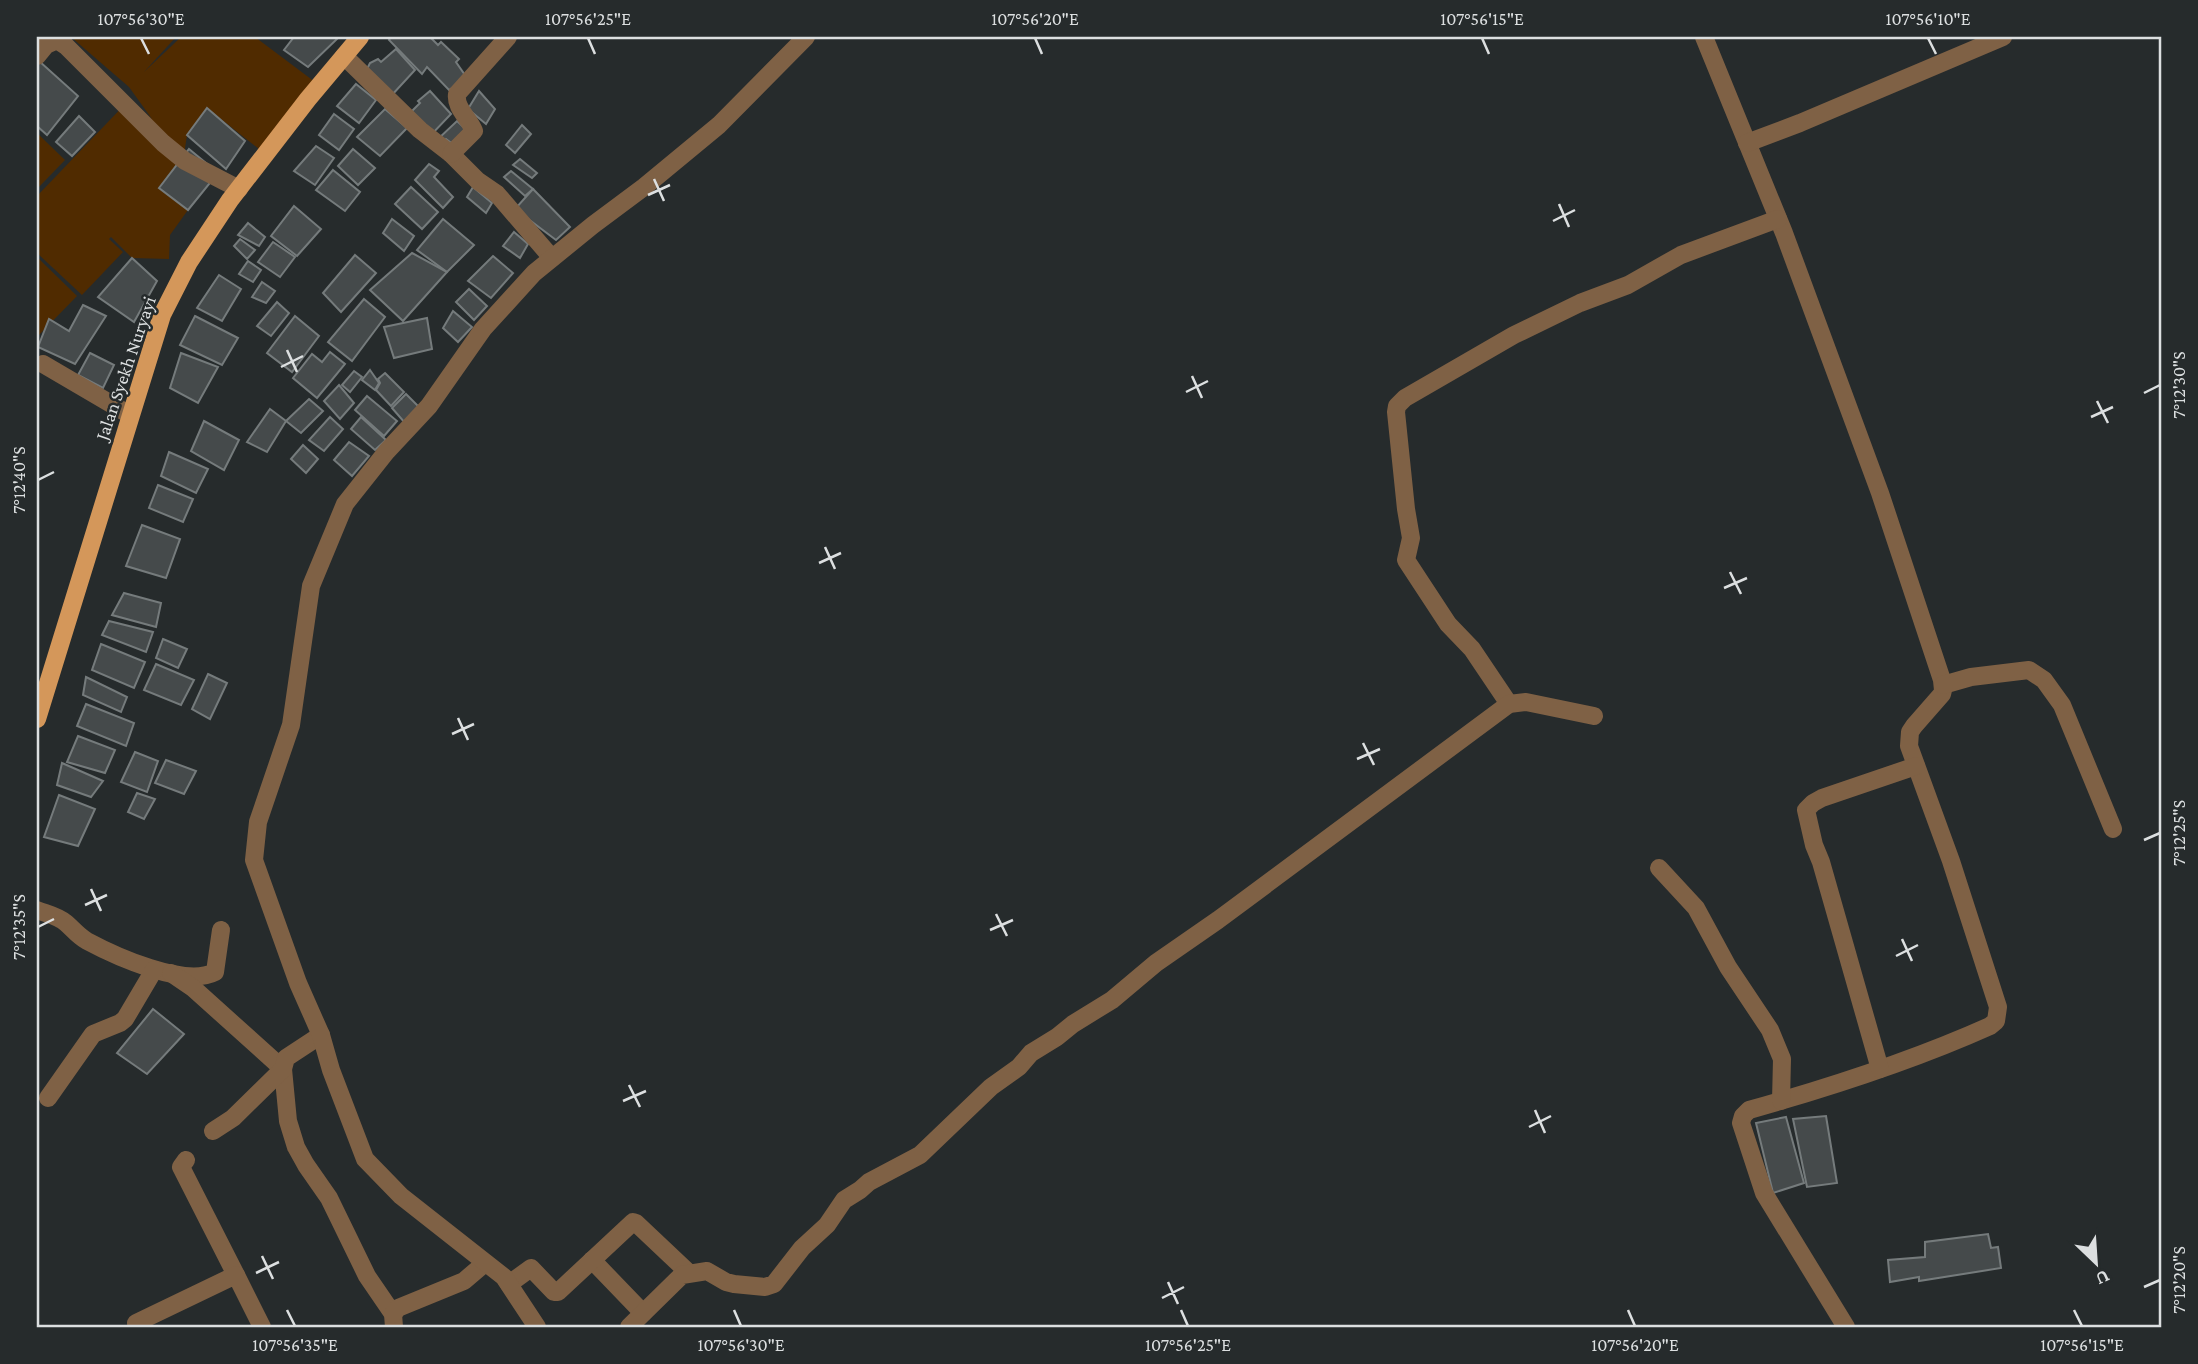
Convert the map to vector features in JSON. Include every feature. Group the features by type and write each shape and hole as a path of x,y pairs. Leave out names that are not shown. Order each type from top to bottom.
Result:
{"main road":[{"name":"Jalan Syekh Nuryayi","path":"37,719 162,315 189,262 239,189 307,99 360,37"}],"street":[{"path":"451,154 474,131 458,107 457,94 508,37"},
{"path":"537,1327 504,1277 401,1196 365,1159 331,1070 315,1039 254,860 258,822 291,725 311,586 345,504 387,451 429,406 483,329 534,273 548,253 644,187 719,124 806,37"},
{"path":"1704,37 1778,219 1880,494 1943,685 1942,694 1910,732 1909,746 1951,861 1998,1013 1996,1021 1990,1026 1946,1046 1847,1083 1749,1110 1743,1116 1741,1123 1764,1193 1846,1327"},
{"path":"1747,143 2003,37"},
{"path":"40,46 57,40 66,46 163,143 185,161 239,189"},
{"path":"344,56 420,130 451,154 478,181 497,194 548,253"},
{"path":"1509,704 1472,649 1447,624 1406,560 1411,538 1397,406 1436,379 1514,335 1580,303 1628,285 1681,255 1778,219"},
{"path":"43,364 130,415"},
{"path":"1943,685 1970,677 2029,670 2044,680 2062,705 2113,829"},
{"path":"629,1327 682,1275 707,1270 734,1284 765,1287 774,1284 802,1248 827,1225 844,1200 870,1182 920,1155 991,1087 1019,1067 1031,1054 1112,1000 1156,963 1509,704 1526,702 1594,716"},
{"path":"1880,1069 1814,845 1807,810 1822,798 1916,766"},
{"path":"1659,868 1696,908 1728,967 1770,1030 1782,1059 1781,1101"},
{"path":"37,910 59,918 86,940 193,988 283,1069"},
{"path":"162,972 202,976 215,972 221,930"},
{"path":"48,1098 93,1034 120,1024 162,972"},
{"path":"315,1039 286,1058 283,1069 288,1121 296,1147 329,1198 392,1323"},
{"path":"213,1131 233,1118 283,1069"},
{"path":"187,1160 181,1167 262,1327"},
{"path":"509,1284 531,1268 554,1292 558,1292 635,1222 689,1273"},
{"path":"592,1260 643,1313"},
{"path":"392,1323 398,1308 464,1281 485,1263"},
{"path":"136,1323 236,1275"}],"shaded area":[{"path":"71,37 176,37 144,72 181,37 255,37 315,82 259,149 207,108 187,135 184,155 159,187 188,210 170,235 169,259 132,258 111,237 109,239 123,252 82,295 37,253 37,196 130,99 152,119 129,87"},
{"path":"37,133 65,160 37,189"},
{"path":"37,257 77,296 37,337"}],"building":[{"path":"294,37 339,37 308,67 284,50"},
{"path":"391,37 430,37 438,45 441,42 459,59 456,62 467,78 449,90 427,67 422,74 389,40"},
{"path":"396,49 415,70 391,96 366,71 370,63 378,59 381,62"},
{"path":"39,61 78,96 47,135 37,126"},
{"path":"356,84 376,100 359,123 337,106"},
{"path":"430,91 451,114 432,134 408,115"},
{"path":"479,91 495,109 486,124 468,109"},
{"path":"207,108 245,141 226,169 187,135"},
{"path":"385,109 407,128 380,156 357,137"},
{"path":"334,114 354,129 339,150 319,135"},
{"path":"79,116 95,132 72,156 56,142"},
{"path":"457,121 470,133 454,145 446,139 442,143 438,139"},
{"path":"522,125 531,134 515,153 506,145"},
{"path":"316,146 334,158 315,185 294,171"},
{"path":"189,149 218,173 188,210 159,188"},
{"path":"353,149 375,168 358,185 338,166"},
{"path":"520,159 537,173 532,178 513,165"},
{"path":"429,164 439,171 434,177 453,197 443,208 415,180"},
{"path":"333,170 360,192 345,211 316,190"},
{"path":"511,171 533,189 525,196 504,177"},
{"path":"411,187 438,212 422,229 395,204"},
{"path":"473,187 492,203 486,213 467,197"},
{"path":"533,189 570,227 556,240 515,209"},
{"path":"294,206 321,229 297,256 271,236"},
{"path":"392,219 414,236 404,251 383,233"},
{"path":"443,219 474,245 447,272 417,250"},
{"path":"248,223 265,237 259,246 238,235"},
{"path":"514,232 528,244 520,258 503,246"},
{"path":"240,239 255,250 247,259 234,246"},
{"path":"273,242 295,257 280,277 258,262"},
{"path":"412,253 447,272 403,321 370,290"},
{"path":"355,255 376,273 341,312 323,293"},
{"path":"493,256 513,273 491,298 468,281"},
{"path":"132,258 157,281 134,322 98,297"},
{"path":"248,261 261,270 253,282 239,274"},
{"path":"219,275 241,289 222,321 197,308"},
{"path":"262,282 275,291 266,303 252,297"},
{"path":"469,289 487,306 474,320 456,302"},
{"path":"364,299 385,317 352,361 328,342"},
{"path":"277,302 289,313 271,336 257,326"},
{"path":"83,305 106,316 75,364 38,347 49,319 69,331"},
{"path":"453,311 472,327 458,342 443,328"},
{"path":"195,316 238,338 222,365 180,345"},
{"path":"295,316 319,336 292,372 267,353"},
{"path":"427,318 432,349 394,358 384,327"},
{"path":"330,352 345,364 317,398 293,378 312,354 322,362"},
{"path":"90,353 114,365 103,388 78,375"},
{"path":"181,353 218,367 198,403 170,388"},
{"path":"370,370 379,383 375,390 362,380"},
{"path":"354,371 362,377 350,392 342,385"},
{"path":"385,373 404,392 391,406 376,390 380,383 378,379"},
{"path":"339,385 354,403 340,419 324,401"},
{"path":"406,394 419,407 405,423 392,408"},
{"path":"367,396 397,421 384,436 355,410"},
{"path":"309,399 323,411 301,433 286,421"},
{"path":"270,409 286,421 267,452 247,442"},
{"path":"330,417 343,429 324,451 309,440"},
{"path":"361,417 386,440 375,450 351,429"},
{"path":"204,421 239,440 224,470 191,451"},
{"path":"349,442 369,456 352,476 334,460"},
{"path":"303,445 318,459 306,473 291,459"},
{"path":"169,452 208,469 196,493 161,476"},
{"path":"158,485 193,499 183,522 149,508"},
{"path":"142,525 180,539 166,578 126,566"},
{"path":"124,593 161,603 156,627 112,615"},
{"path":"109,621 153,632 146,652 102,635"},
{"path":"163,639 187,649 178,668 156,658"},
{"path":"101,644 145,662 134,688 92,670"},
{"path":"156,664 194,680 181,705 144,690"},
{"path":"208,674 227,683 210,719 192,709"},
{"path":"86,677 127,697 121,712 83,695"},
{"path":"86,704 134,723 126,746 77,726"},
{"path":"78,736 115,750 105,773 67,762"},
{"path":"135,752 158,761 147,792 121,782"},
{"path":"166,760 196,771 184,794 155,783"},
{"path":"62,763 103,781 91,797 57,785"},
{"path":"137,793 155,799 144,819 128,812"},
{"path":"59,795 95,809 78,846 44,837"},
{"path":"153,1009 184,1034 147,1074 117,1053"},
{"path":"1826,1116 1837,1183 1807,1187 1793,1119"},
{"path":"1786,1117 1804,1183 1773,1193 1756,1123"},
{"path":"1988,1234 1991,1248 1998,1247 2001,1268 1919,1281 1919,1277 1890,1282 1888,1260 1925,1257 1925,1242"}]}
